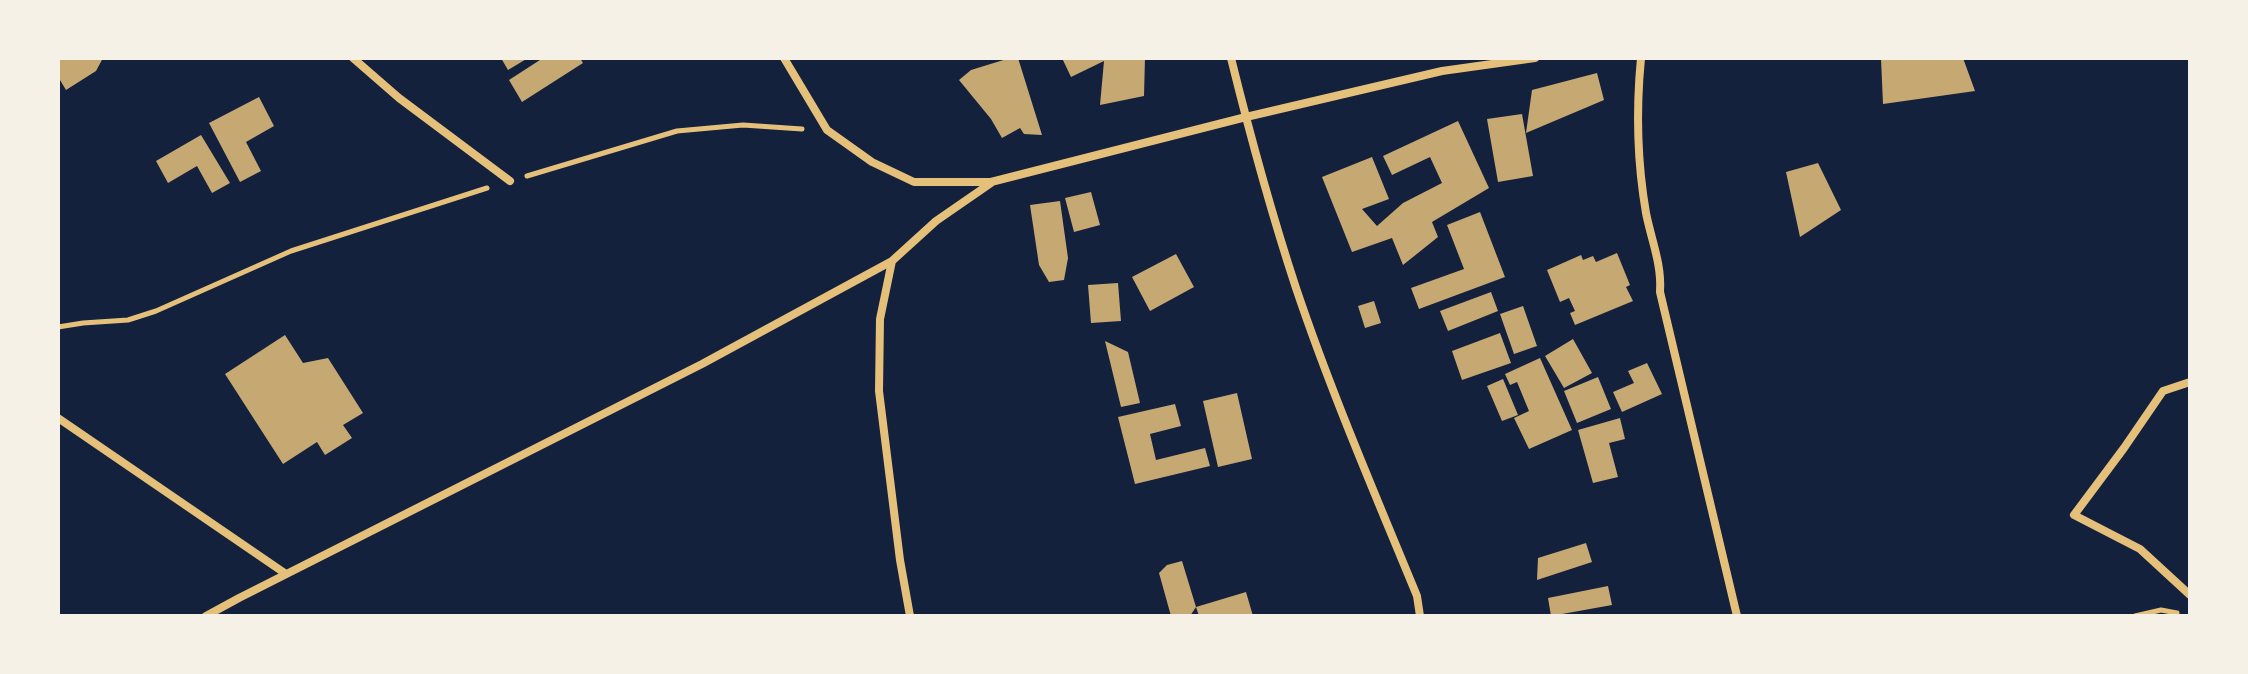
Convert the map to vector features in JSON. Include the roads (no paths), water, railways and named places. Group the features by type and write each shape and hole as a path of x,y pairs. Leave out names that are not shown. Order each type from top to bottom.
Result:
{"street":[{"path":"353,58 399,98 510,181"},
{"path":"784,58 827,130 872,162 914,182 991,182 1442,71 1535,58"},
{"path":"1231,58 1296,287 1346,425 1417,596 1420,616"},
{"path":"1641,58 1637,152 1646,215 1661,276 1660,292 1737,616"},
{"path":"206,616 702,364 892,261 936,221 991,182"},
{"path":"892,261 880,319 879,391 910,616"},
{"path":"2190,382 2163,391 2074,515 2140,549 2190,595"},
{"path":"58,418 286,574"}]}
